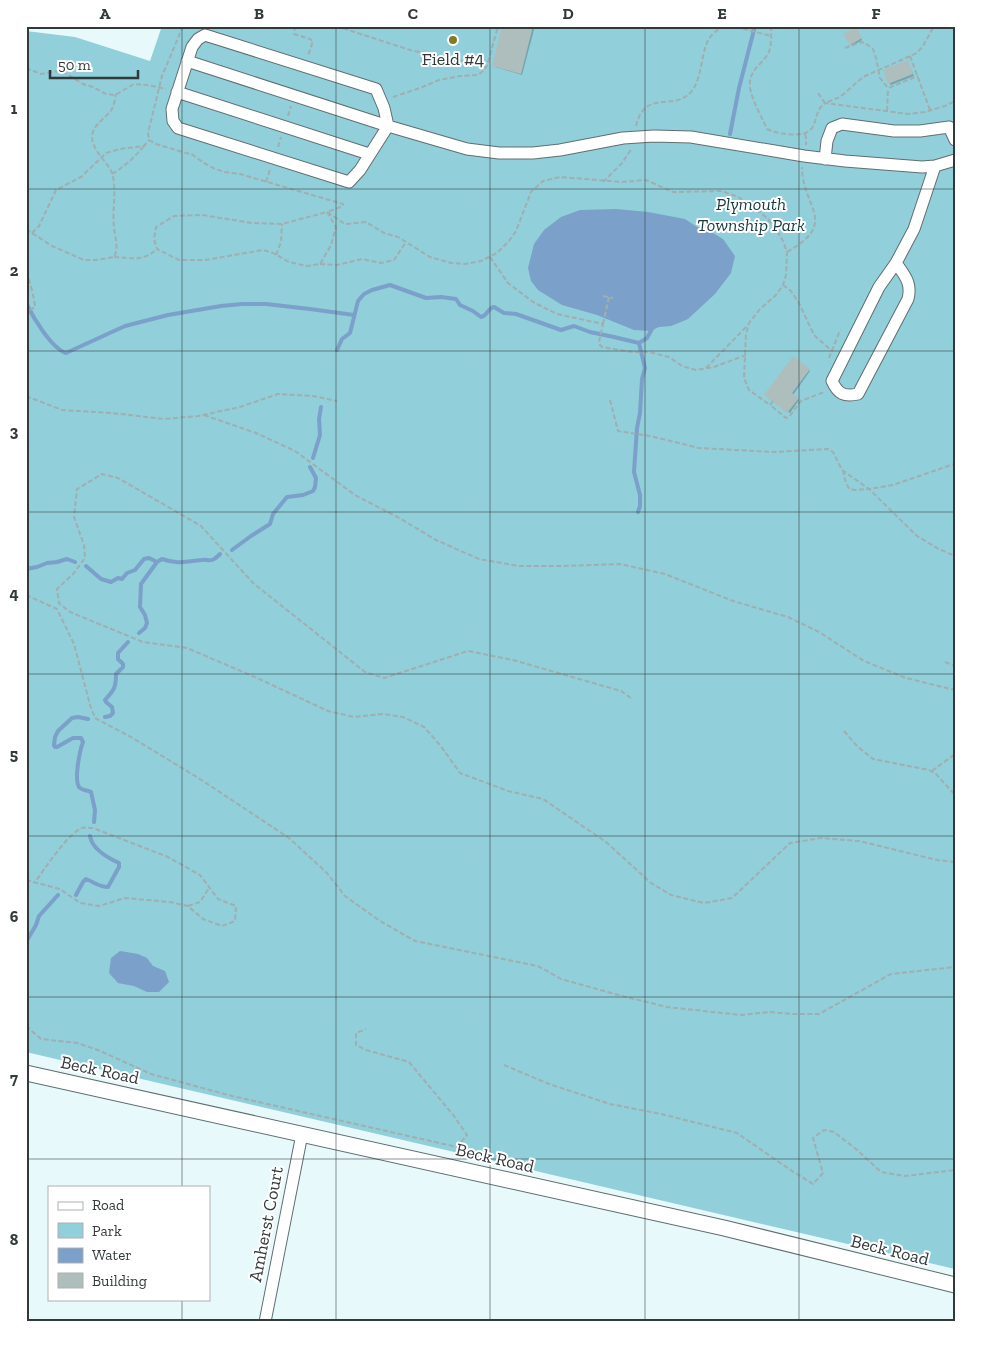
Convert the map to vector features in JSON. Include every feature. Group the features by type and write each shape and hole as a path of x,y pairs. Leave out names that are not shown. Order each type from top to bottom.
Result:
{"main road":[{"name":"Beck Road","path":"26,1073 724,1228 955,1285"}],"street":[{"path":"205,34 376,89 382,101 388,126 360,170 349,182 178,128 173,121 172,109 177,92 192,47 205,34"},
{"path":"187,61 388,126 467,149 499,153 533,153 560,150 622,138 654,136 691,137 845,162 922,167 935,166 955,160"},
{"path":"177,92 369,154"},
{"path":"825,159 827,141 832,128 842,124 894,130 949,127 955,140"},
{"path":"896,263 906,276 910,290 908,299 858,394 848,396 836,390 832,381 879,287 896,263 914,229 935,166"},
{"name":"Amherst Court","path":"265,1322 302,1134"}],"path":[{"path":"183,26 164,69 148,133 150,140 156,144 193,155 204,163 225,172 240,174 343,204 343,206 282,224 252,223 202,215 174,216 156,227 154,239 157,249 179,260 205,260 263,250 289,262 307,266 320,264 337,265 362,259 381,262 394,260 406,242"},
{"path":"336,26 410,50 487,66"},
{"path":"382,101 439,80 478,75 487,66 498,26"},
{"path":"603,182 631,151 638,118 645,107 687,96 696,86 709,38 715,31 726,26 771,36"},
{"path":"771,26 768,53 752,73 750,86 754,102 767,129 775,133 805,134 815,123 819,108 825,103 840,97 863,77 917,53 934,26"},
{"path":"845,48 865,42 872,49 880,78 888,88 887,111"},
{"path":"910,56 930,110"},
{"path":"26,68 41,74 58,71 106,94 116,94 134,84 177,92"},
{"path":"888,88 918,76"},
{"path":"818,93 825,103 908,114 945,106 955,101"},
{"path":"114,257 117,252 112,174 93,142 92,134 97,125 111,111 116,94"},
{"path":"787,252 798,246 812,232 815,224 814,213 802,176 805,134"},
{"path":"112,174 134,158 150,140"},
{"path":"32,233 39,226 56,190 81,177 106,153 144,146"},
{"path":"327,212 345,224 366,222 384,233 398,237 430,257 451,263 466,264 481,261 497,253 516,231 531,192 542,182 560,177 603,182 646,180 673,192 722,192 738,197 767,218 776,229 787,252 786,275 783,285 776,295 760,309 749,324 705,369"},
{"path":"320,264 331,245 336,227 327,212"},
{"path":"276,255 282,224"},
{"path":"26,229 52,246 84,260 114,257 145,258 157,249"},
{"path":"490,256 508,283 533,302 557,314 604,324"},
{"path":"26,272 30,278 31,292 35,303 35,307 26,313"},
{"path":"783,285 792,291 814,335 832,351"},
{"path":"604,296 614,298"},
{"path":"609,297 599,342 602,347 632,352 649,352 669,357 682,366 696,370 714,367 746,355"},
{"path":"749,324 746,334 744,378 749,390 786,418 789,417 801,401 824,392"},
{"path":"26,396 62,410 164,418 204,415 240,407 278,394 313,396 337,401"},
{"path":"610,400 618,431 650,436 699,448 773,452 828,450 833,452 843,470 849,488 854,490 894,485 954,464"},
{"path":"770,406 773,401"},
{"path":"204,415 256,433 295,451 355,495 436,540 479,559 519,566 620,564 665,574 733,601 788,617 819,632 864,661 906,678 955,690"},
{"path":"843,470 869,489 917,536 955,556"},
{"path":"631,698 621,691 513,660 468,651 384,678 366,672 253,582 201,526 118,478 102,474 77,489 74,517 84,545 85,558 74,573 57,589 59,603 70,612 143,642 187,648 328,711 354,717 383,714 403,717 424,727 440,745 460,773 508,791 543,799 606,842 651,883 671,895 704,903 732,898 790,843 821,838 858,841 937,860 955,862"},
{"path":"26,595 57,609 74,644 95,718 200,778 289,838 326,873 345,896 380,921 415,941 538,966 560,979 622,996 667,1006 741,1015 770,1012 819,1014 891,974 955,967"},
{"path":"945,662 955,666"},
{"path":"844,731 858,747 873,759 932,771 955,795"},
{"path":"932,771 955,754"},
{"path":"26,880 60,889 80,903 99,906 125,898 170,902 188,906 203,919 222,926 235,921 236,906 218,899 200,874 168,857 99,830 89,828 79,829 58,849 35,882"},
{"path":"188,906 200,902 209,888"},
{"path":"26,1026 41,1039 77,1043 98,1050 151,1074 251,1100 457,1147 467,1135 454,1116 409,1062 366,1050 356,1044 356,1033 366,1029"},
{"path":"504,1065 549,1084 610,1104 661,1114 737,1133 813,1184 823,1173 814,1138 824,1130 834,1132 881,1172 905,1176 955,1170"}],"green space":[{"name":"Plymouth Township Park","path":"162,26 955,26 955,1269 26,1052 26,31 75,37 150,61"}],"water":[{"path":"616,209 648,212 685,219 697,227 708,230 723,239 735,256 731,273 715,294 688,319 671,326 659,327 650,331 634,330 597,315 562,305 538,290 531,281 528,268 534,244 544,230 561,217 580,210"},
{"path":"120,951 138,954 147,958 153,966 165,971 169,982 159,992 147,992 134,986 118,983 109,973 111,958"}],"building":[{"path":"502,26 533,26 521,74 492,66"},
{"path":"856,27 862,38 850,45 843,34"},
{"path":"908,60 913,74 888,84 883,70"},
{"path":"793,356 810,369 792,393 799,398 787,413 764,395"}],"waterway":[{"path":"730,134 739,88 755,26"},
{"path":"337,350 342,339 350,333 358,301 364,294 390,285 426,298 456,299 460,305 481,317 494,307 504,313 516,314 561,330 574,326 590,332 639,343 647,338 653,327"},
{"path":"26,303 49,339 66,353 125,326 168,315 221,306 266,304 354,315"},
{"path":"638,512 640,495 634,472 642,379 645,368 639,343"},
{"path":"313,458 320,435 319,419 321,407"},
{"path":"232,550 270,524 273,514 287,497 303,495 313,491 316,478 310,467"},
{"path":"139,633 145,628 147,623 140,607 141,584 157,562 162,559 178,562 211,560 220,554"},
{"path":"86,566 101,579 111,582 118,578 122,579 127,573 135,570 144,559 149,558 157,562"},
{"path":"26,569 67,559 75,562"},
{"path":"105,717 113,713 112,707 105,700 114,688 116,674 123,667 123,664 118,659 118,653 128,642"},
{"path":"88,719 72,718 58,731 54,745 57,747 73,738 81,738 83,742 77,779 80,788 91,792 95,810 94,822"},
{"path":"76,895 86,879 108,887 119,867 119,863 97,849 90,836"},
{"path":"26,942 39,916 58,895"}],"place":[{"name":"Field #4","path":"453,40"}]}
